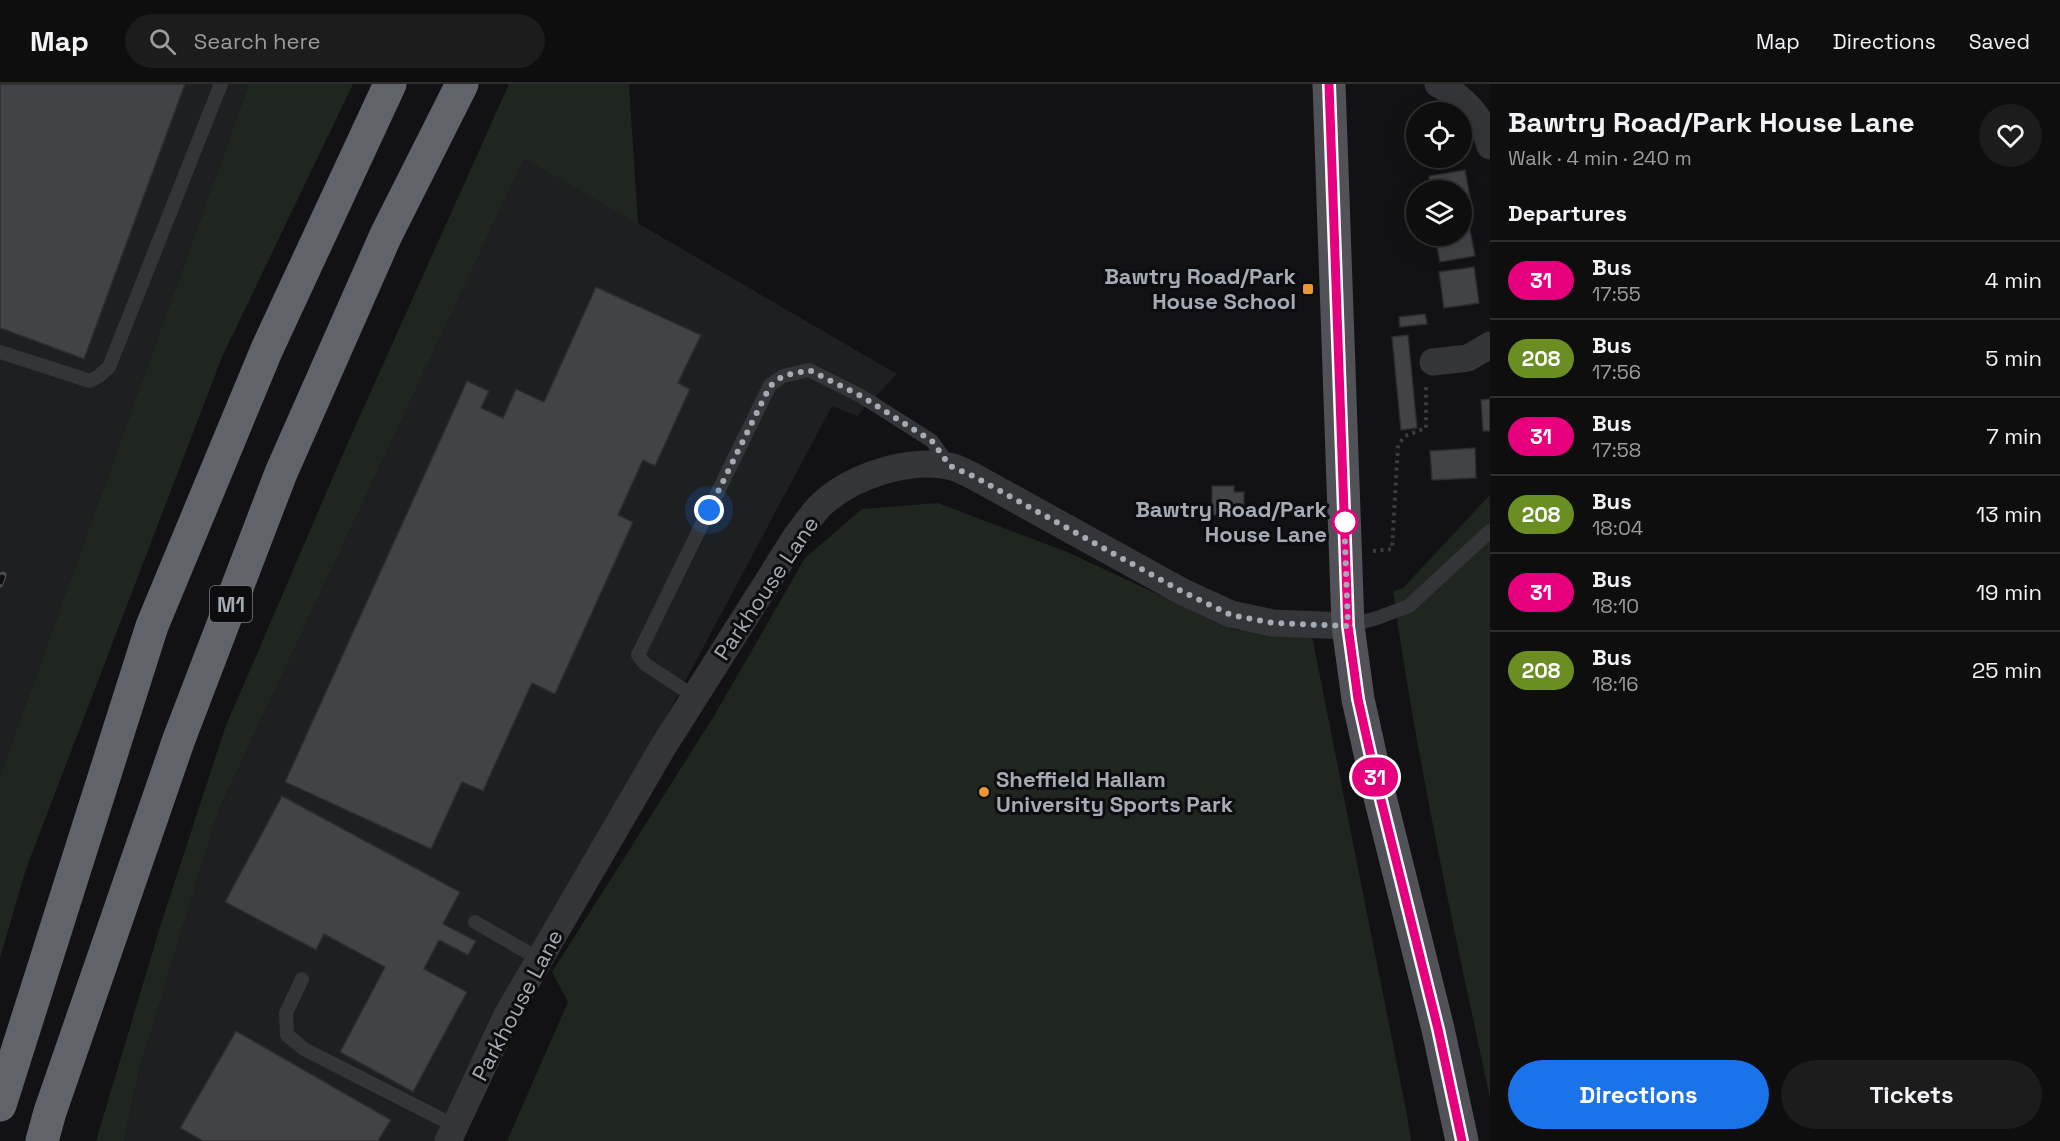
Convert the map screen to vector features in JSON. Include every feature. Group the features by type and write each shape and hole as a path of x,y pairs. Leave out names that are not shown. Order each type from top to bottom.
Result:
{"highway":[{"path":"0,1105 153,626 267,349 390,84"},
{"name":"M1","path":"42,1141 50,1112 179,740 281,473 386,235 462,84"}],"main road":[{"path":"1329,84 1348,626 1358,699 1438,1029 1462,1141"}],"street":[{"path":"1438,84 1455,93 1473,112 1487,133 1490,146"},
{"path":"1432,362 1468,358 1490,345"},
{"name":"Parkhouse Lane","path":"452,1134 507,1015 663,747 797,535 823,503 847,487 873,475 902,466 927,463 950,466 973,476 1183,592 1231,615 1273,623 1348,626"}],"lane":[{"path":"0,352 90,381 109,367 221,84"},
{"path":"695,697 645,664 638,655 770,386 783,376 809,370 861,396 932,441 950,466"},
{"path":"1348,626 1409,606 1490,531"},
{"path":"475,922 539,959"},
{"path":"302,979 286,1013 287,1035 315,1054 442,1121 452,1134"}],"path":[{"path":"1346,555 1392,549 1398,445 1405,436 1426,428 1424,391 1432,362"}],"shaded area":[{"path":"0,84 249,84 0,776"},
{"path":"249,84 353,84 222,357 26,869 0,958 0,776"},
{"path":"509,84 629,84 638,224 524,158 218,812 139,1071 124,1141 96,1141 160,927 225,728 346,447"},
{"path":"524,157 897,374 857,416 832,406 507,1015 448,1141 124,1141 139,1071 218,812"},
{"path":"1490,495 1490,1098 1425,782 1393,591 1403,588"},
{"name":"Sheffield Hallam University Sports Park","path":"938,503 1067,552 1235,630 1311,631 1411,1141 507,1141 568,1002 552,972 714,716 805,558 862,509"}],"building":[{"path":"0,84 185,84 84,359 0,328"},
{"path":"1465,170 1467,180 1430,180 1429,176"},
{"path":"1472,241 1475,256 1440,262 1437,246 1472,246"},
{"path":"1474,267 1479,303 1444,308 1439,272"},
{"path":"596,287 701,335 678,383 690,389 655,466 643,460 618,515 633,522 555,694 532,683 483,791 462,782 431,849 285,782 467,381 489,391 481,408 503,418 516,389 544,402"},
{"path":"1425,314 1427,324 1400,327 1399,317"},
{"path":"1408,335 1417,428 1401,430 1392,337"},
{"path":"1490,399 1490,431 1483,431 1481,400"},
{"path":"1475,448 1476,478 1432,480 1430,451"},
{"path":"1212,486 1234,486 1234,492 1244,492 1244,507 1237,507 1238,515 1212,515"},
{"path":"282,796 460,892 443,924 476,941 468,955 439,940 424,969 467,992 413,1092 340,1052 385,967 324,934 316,950 225,902"},
{"path":"236,1031 391,1120 378,1141 203,1141 180,1128"}],"railway":[{"path":"0,584 3,575"}],"bus line":[{"name":"31","path":"1329,84 1348,626 1358,699 1438,1029 1462,1141"}],"place":[{"name":"Bawtry Road/Park House School","path":"1308,289"},
{"name":"Bawtry Road/Park House Lane","path":"1345,522"},
{"name":"Sheffield Hallam University Sports Park","path":"984,792"}],"route":[{"path":"709,510 770,386 783,376 809,370 861,396 932,441 950,466 973,476 1183,592 1231,615 1273,623 1348,626 1344,516 1345,522"}]}
